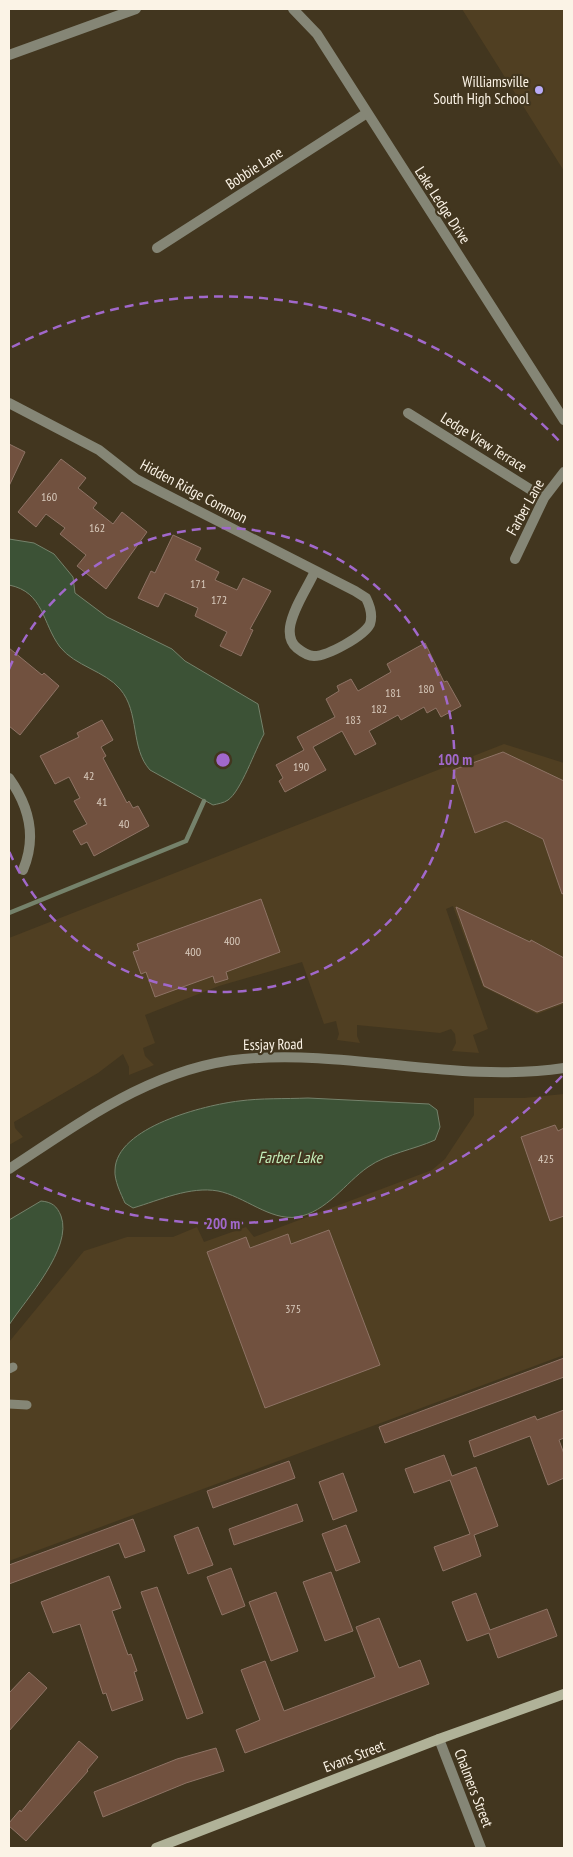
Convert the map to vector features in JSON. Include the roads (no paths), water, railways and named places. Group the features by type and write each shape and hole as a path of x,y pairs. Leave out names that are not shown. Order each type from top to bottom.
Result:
{"street":[{"path":"9,55 136,9"},
{"name":"Lake Ledge Drive","path":"293,9 317,34 564,420"},
{"name":"Bobbie Lane","path":"157,248 367,113"},
{"name":"Hidden Ridge Common","path":"9,403 100,450 136,478 159,491 315,571 366,598 372,615 369,625 363,632 324,655 312,656 295,646 290,636 290,628 293,615 315,571"},
{"name":"Ledge View Terrace","path":"408,412 544,498"},
{"name":"Farber Lane","path":"514,559 544,498 564,472"},
{"path":"9,778 26,809 30,824 31,842 23,870"},
{"name":"Essjay Road","path":"9,1169 128,1094 176,1074 241,1059 307,1058 512,1073 564,1068"},
{"name":"Evans Street","path":"156,1848 439,1739 564,1694"},
{"name":"Chalmers Street","path":"439,1739 480,1848"}],"lane":[{"path":"9,1404 27,1405"}],"water":[{"path":"9,539 34,543 54,554 73,577 75,593 107,617 172,649 185,661 258,704 264,734 243,779 228,800 213,805 150,770 140,751 130,708 120,689 114,683 66,654 54,638 36,601 21,589 9,585"},
{"name":"Farber Lake","path":"308,1098 429,1104 437,1110 440,1127 435,1140 376,1162 327,1203 308,1214 297,1217 287,1217 267,1212 228,1194 207,1190 186,1192 133,1208 125,1203 115,1174 119,1155 130,1142 146,1130 185,1113 224,1103 256,1099"},
{"path":"41,1201 48,1202 56,1207 61,1216 63,1229 60,1243 46,1273 9,1325 9,1220"}],"waterway":[{"path":"9,913 186,841 204,801"}],"place":[{"name":"Williamsville South High School","path":"539,90"}]}
